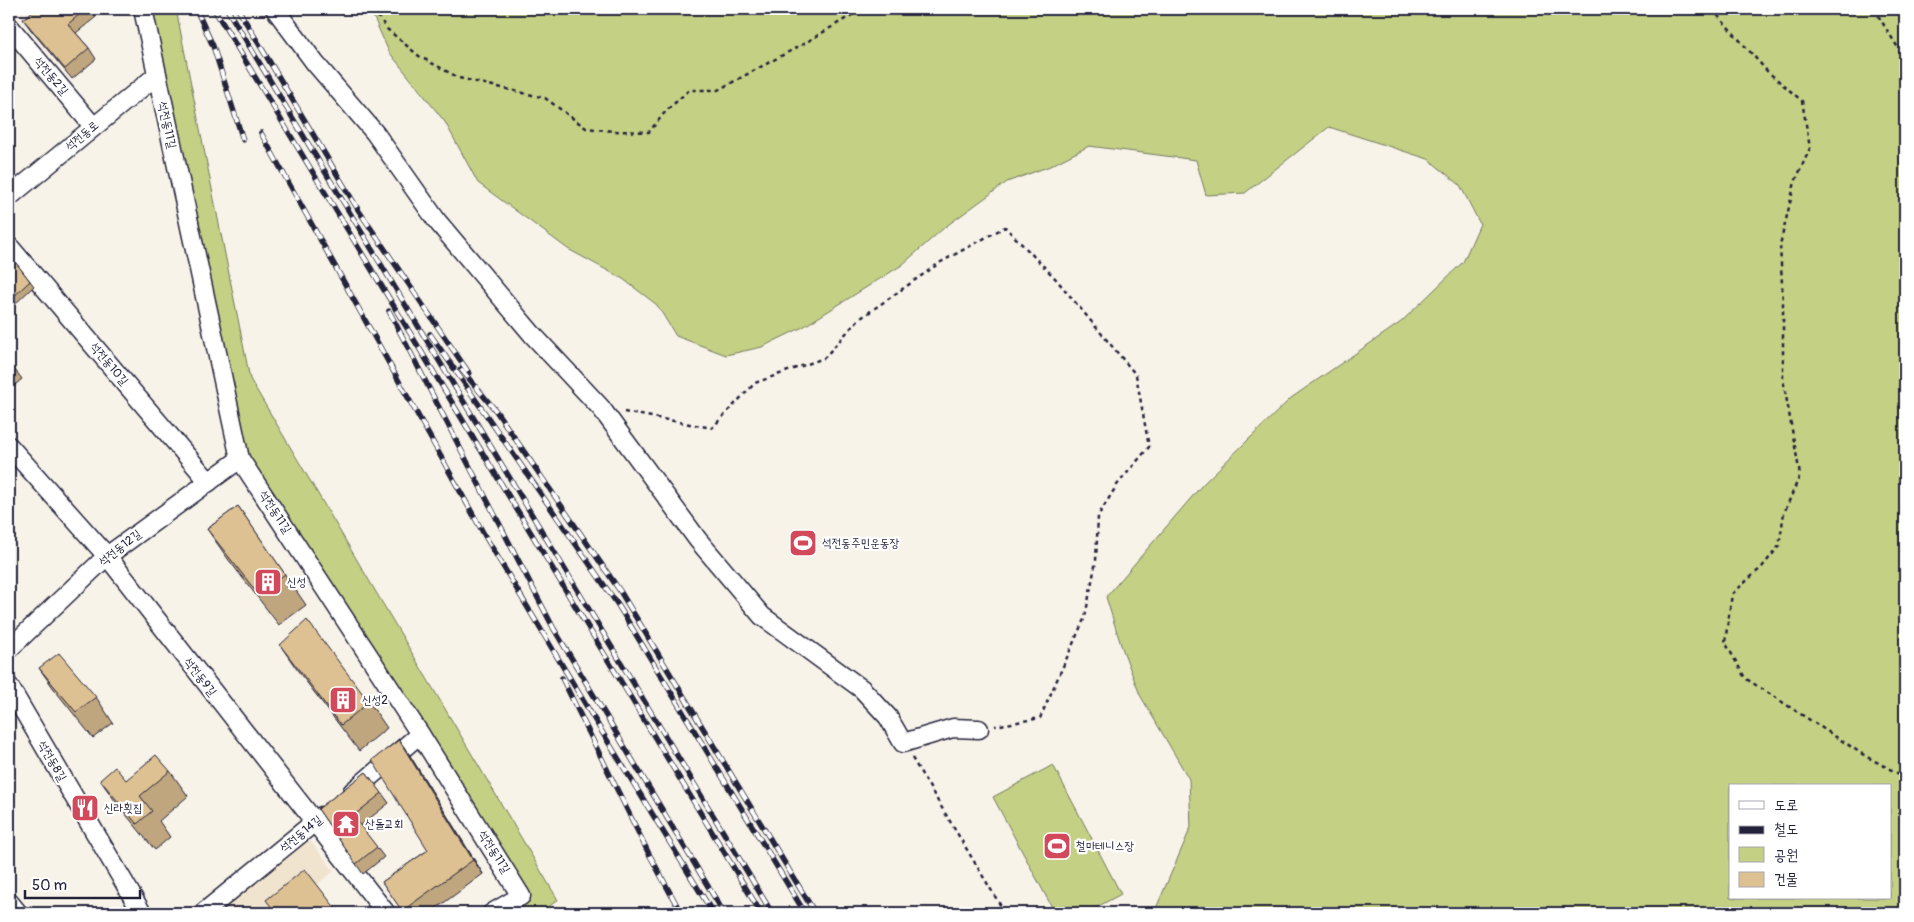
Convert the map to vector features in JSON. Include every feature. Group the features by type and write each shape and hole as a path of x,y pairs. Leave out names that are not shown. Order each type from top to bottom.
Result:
{"street":[{"name":"석전동11길","path":"142,9 240,459 420,734 521,896 492,913"},
{"path":"275,9 315,63 375,133 437,221 532,334 601,408 698,540 762,616 862,689 888,717 903,744 953,728 979,729"},
{"name":"석전동2길","path":"9,26 93,126"},
{"name":"석전동로","path":"9,197 157,75"},
{"name":"석전동10길","path":"9,246 209,482"},
{"name":"석전동9길","path":"9,446 106,556 386,913"},
{"name":"석전동12길","path":"9,649 106,556 240,459"},
{"name":"석전동8길","path":"9,686 142,913"},
{"name":"석전동14길","path":"203,913 420,734"},
{"path":"9,902 18,913"}],"path":[{"path":"373,9 387,29 419,56 459,78 545,98 586,128 649,132 666,111 689,90 718,90 797,48 862,9"},
{"path":"1712,9 1767,71 1802,101 1810,148 1795,182 1780,246 1783,303 1783,379 1800,475 1784,513 1779,546 1762,567 1732,594 1725,642 1745,678 1867,757 1905,777"},
{"path":"1874,9 1905,59"},
{"path":"601,408 712,428 755,383 824,358 858,320 941,262 1005,227 1055,278 1136,375 1149,447 1116,484 1098,516 1096,562 1085,617 1040,718 979,729"},
{"path":"903,744 1005,913"}],"shaded area":[{"path":"308,838 334,871 282,913 216,913"}],"green space":[{"path":"146,9 176,9 250,379 558,900 540,913 507,913 522,890 236,437"},
{"path":"370,9 1905,9 1905,913 1154,913 1191,827 1189,779 1140,695 1121,645 1106,597 1203,484 1291,398 1401,322 1463,262 1480,224 1460,185 1428,159 1329,127 1245,193 1206,195 1196,160 1089,146 1050,166 1007,182 945,227 902,265 803,327 762,347 726,355 676,336 657,305 623,279 568,249 478,183 445,122 389,52"},
{"name":"철마테니스장","path":"1053,765 1121,894 1086,913 1055,913 993,797"}],"building":[{"path":"36,9 86,9 68,24 89,48 65,69 23,19"},
{"path":"16,263 30,281 9,301 9,269"},
{"path":"9,362 15,368 9,373"},
{"path":"238,506 285,574 258,594 207,529"},
{"name":"신성2","path":"307,620 369,702 341,725 280,645"},
{"path":"59,653 96,697 76,712 39,668"},
{"path":"399,740 473,860 402,911 382,882 428,850 372,760"},
{"path":"156,755 170,771 140,796 152,811 137,824 100,780 115,767 126,780"},
{"path":"366,772 382,793 353,816 377,847 356,864 318,809"},
{"path":"305,869 339,913 276,913 266,900"}],"railway":[{"path":"196,9 213,46 243,140"},
{"path":"214,9 761,913"},
{"path":"227,9 772,913"},
{"path":"238,9 359,211 469,373"},
{"path":"261,133 485,536 713,913"},
{"path":"389,311 554,629 724,913"},
{"path":"430,334 618,605 805,913"},
{"path":"461,369 496,411 620,591 815,913"},
{"path":"562,678 648,852 681,913"}],"place":[{"name":"석전동주민운동장","path":"803,543"},
{"name":"신성","path":"268,582"},
{"name":"신성2","path":"343,700"},
{"name":"신라횟집","path":"85,808"},
{"name":"산돌교회","path":"346,824"},
{"name":"철마테니스장","path":"1057,846"}]}
